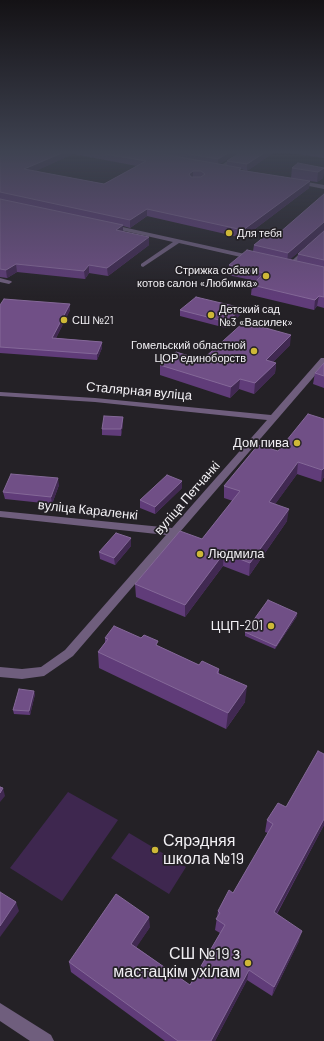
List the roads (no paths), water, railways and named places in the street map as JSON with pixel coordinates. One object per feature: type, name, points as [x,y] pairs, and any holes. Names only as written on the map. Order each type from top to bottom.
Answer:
[{"type":"street","points":[[102,224],[258,259]]},
{"type":"street","points":[[289,266],[324,234]]},
{"type":"street","points":[[143,265],[178,241]]},
{"type":"street","points":[[281,264],[296,268]]},
{"type":"street","points":[[0,280],[9,282]]},
{"type":"street","name":"вуліца Петчанкі","points":[[0,672],[22,674],[44,671],[69,653],[324,360]]},
{"type":"street","name":"Сталярная вуліца","points":[[0,394],[95,400],[275,418]]},
{"type":"street","name":"вуліца Караленкі","points":[[0,514],[174,532]]},
{"type":"street","points":[[0,1011],[45,1041]]},
{"type":"place","name":"Для тебя","points":[[229,233]]},
{"type":"place","name":"Стрижка собак и котов салон «Любимка»","points":[[266,276]]},
{"type":"place","name":"Детский сад №3 «Василек»","points":[[211,315]]},
{"type":"place","name":"СШ №21","points":[[64,320]]},
{"type":"place","name":"Гомельский областной ЦОР единоборств","points":[[254,351]]},
{"type":"place","name":"Дом пива","points":[[297,443]]},
{"type":"place","name":"Людмила","points":[[200,554]]},
{"type":"place","name":"ЦЦП-201","points":[[271,626]]},
{"type":"place","name":"Сярэдняя школа №19","points":[[155,850]]},
{"type":"place","name":"СШ №19 з мастацкім ухілам","points":[[248,963]]}]
